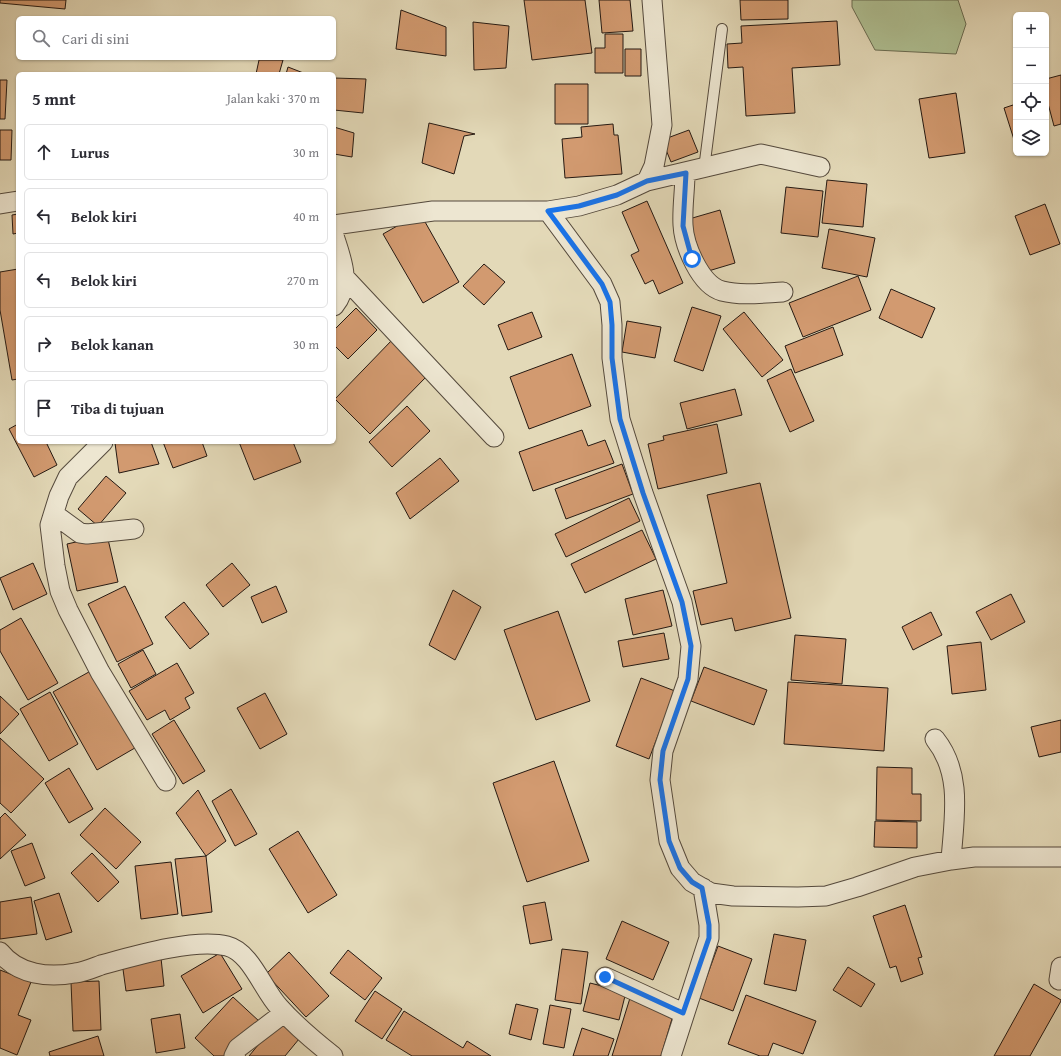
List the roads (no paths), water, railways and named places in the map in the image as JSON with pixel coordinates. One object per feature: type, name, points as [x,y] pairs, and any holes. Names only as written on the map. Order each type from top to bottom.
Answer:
[{"type":"street","points":[[647,181],[654,166],[662,125],[652,0]]},
{"type":"street","points":[[336,225],[433,211],[548,211],[579,206],[617,195],[647,181],[704,169],[761,154],[820,167]]},
{"type":"street","points":[[686,173],[683,226],[692,259],[704,277],[720,290],[745,294],[783,292]]},
{"type":"street","points":[[0,204],[16,201]]},
{"type":"street","points":[[548,211],[602,284],[610,302],[612,358],[620,419],[643,493],[682,602],[691,646],[688,679],[663,751],[660,780],[669,841],[680,868],[692,882],[711,893],[733,896],[770,897],[826,896],[857,887],[915,866],[951,860],[974,858],[1061,857]]},
{"type":"street","points":[[336,242],[346,279],[494,437]]},
{"type":"street","points":[[336,304],[346,279]]},
{"type":"street","points":[[101,444],[68,477],[50,525],[53,552],[63,597],[100,672],[166,781]]},
{"type":"street","points":[[54,514],[80,533],[87,534],[134,529]]},
{"type":"street","points":[[935,739],[945,751],[953,775],[955,797],[951,860]]},
{"type":"street","points":[[671,1056],[683,1013],[709,938],[709,925],[702,888]]},
{"type":"street","points":[[0,952],[27,972],[46,976],[75,973],[168,949],[207,943],[228,946],[240,952],[278,1006],[308,1036],[333,1056]]},
{"type":"street","points":[[605,977],[683,1013]]},
{"type":"street","points":[[234,1056],[238,1048],[284,1012]]},
{"type":"lane","points":[[704,169],[722,29]]}]
